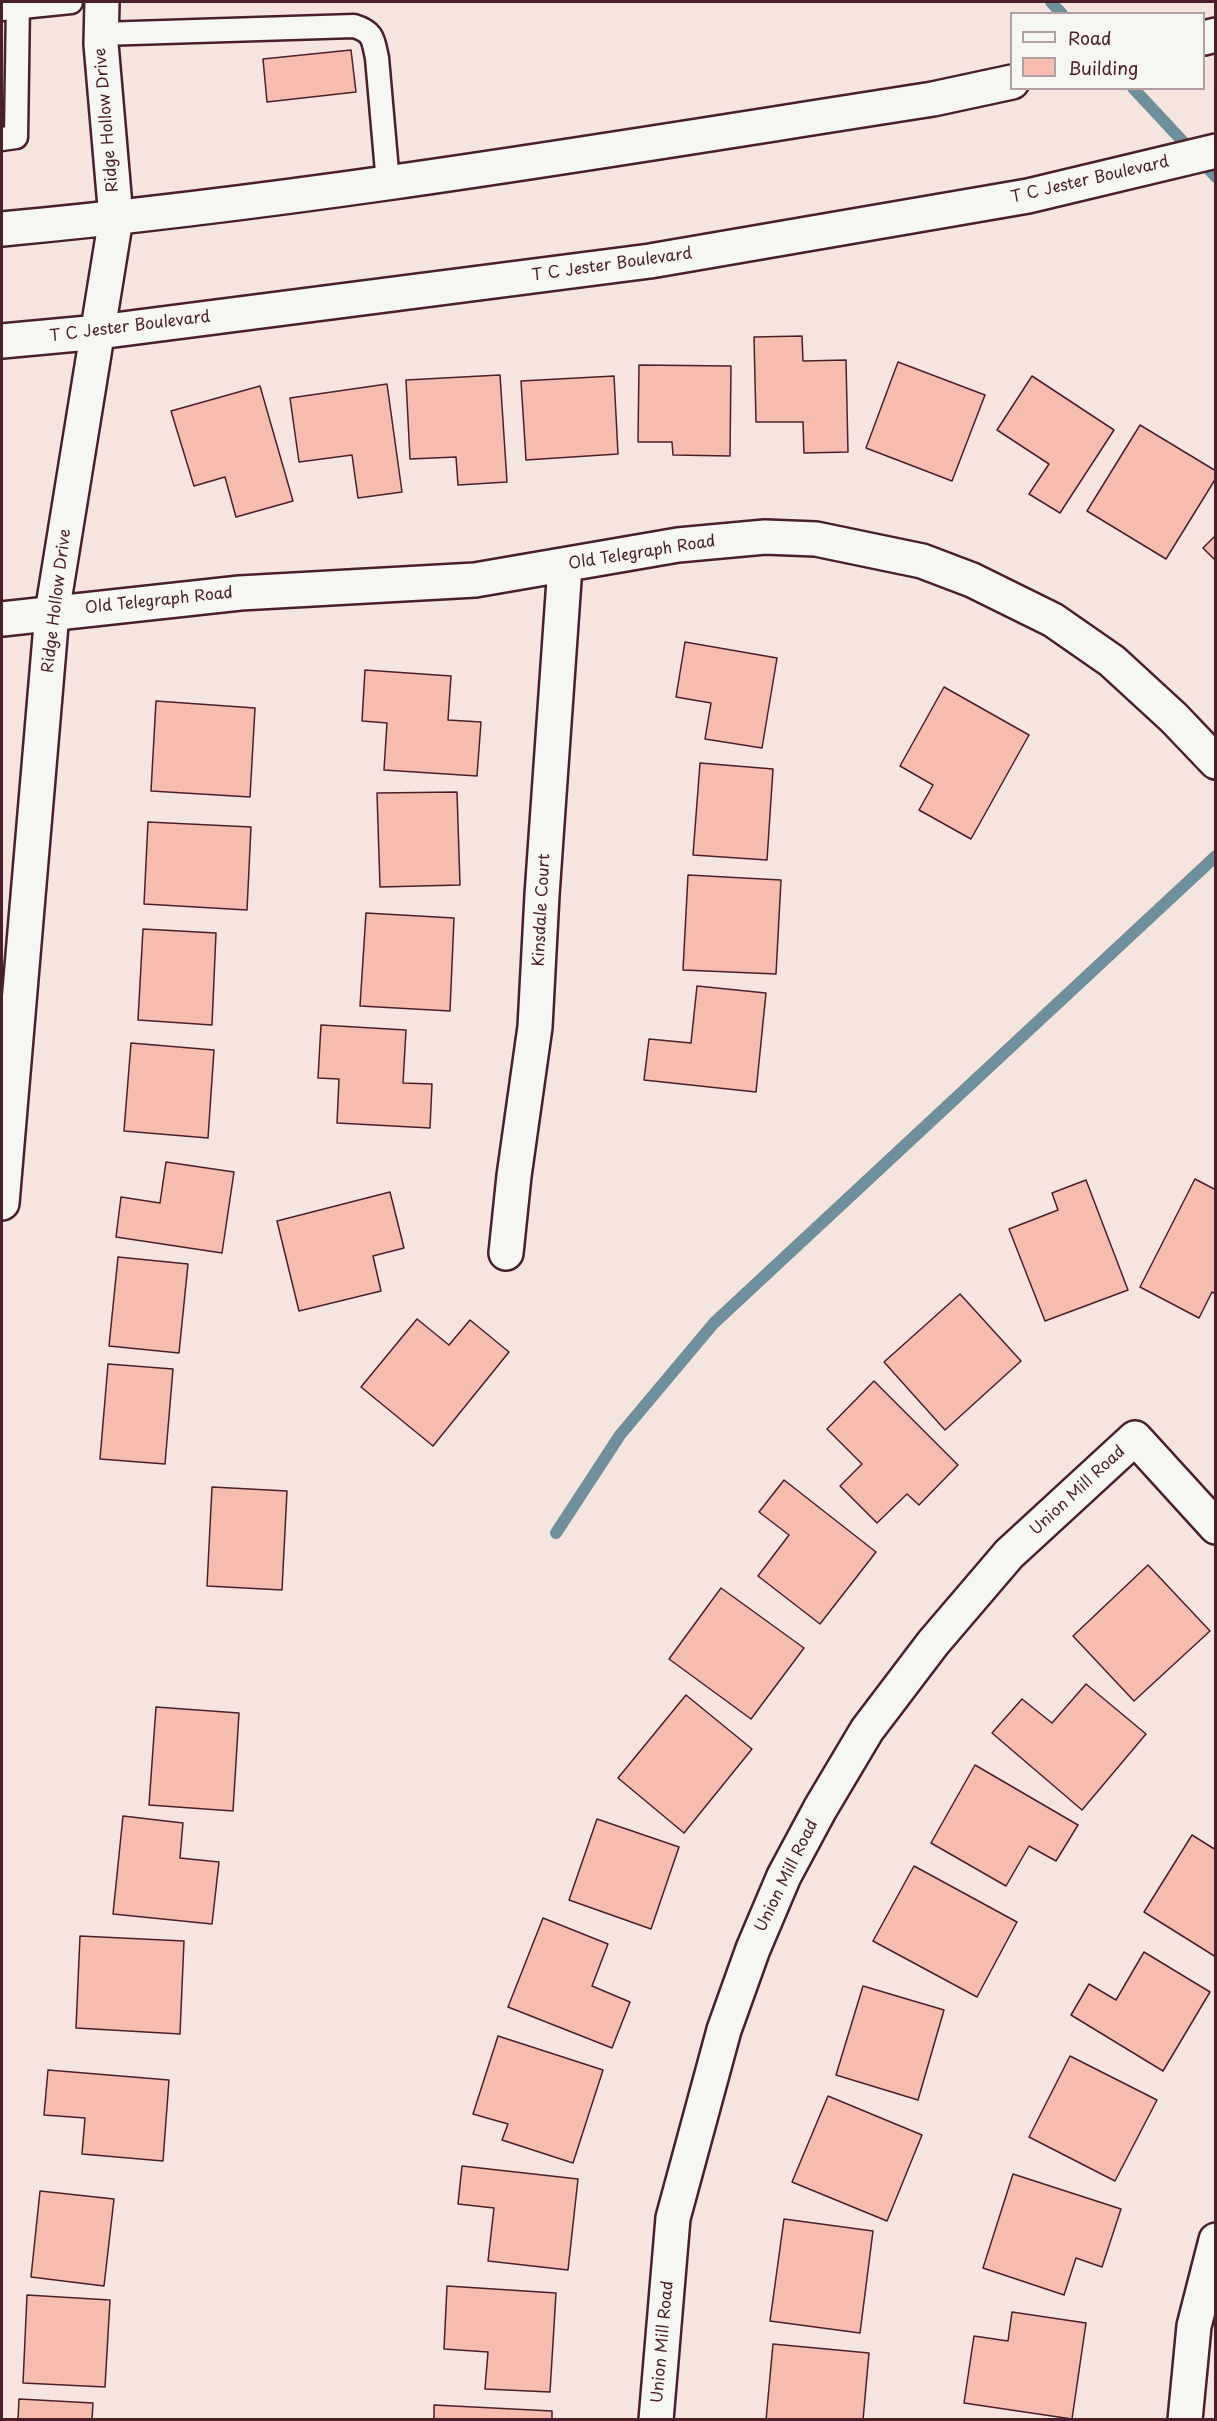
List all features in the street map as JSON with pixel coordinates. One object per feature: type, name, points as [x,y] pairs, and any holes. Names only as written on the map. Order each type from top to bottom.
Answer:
[{"type":"street","name":"Ridge Hollow Drive","points":[[2,1203],[3,1162],[52,613],[116,218],[101,34],[102,2]]},
{"type":"street","points":[[2,229],[116,218],[388,183],[933,99],[1010,82]]},
{"type":"street","name":"T C Jester Boulevard","points":[[2,341],[99,332],[650,261],[1028,196],[1215,151]]},
{"type":"street","name":"Old Telegraph Road","points":[[2,619],[240,593],[476,580],[678,545],[765,537],[816,539],[922,561],[972,580],[1063,627],[1112,661],[1174,718],[1215,762]]},
{"type":"street","name":"Kinsdale Court","points":[[506,1253],[514,1176],[535,1027],[565,566]]},
{"type":"street","name":"Union Mill Road","points":[[656,2420],[673,2218],[724,2030],[753,1949],[784,1876],[820,1809],[867,1730],[933,1643],[1009,1554],[1135,1438],[1215,1527]]},
{"type":"street","points":[[1185,2420],[1194,2326],[1215,2240]]},
{"type":"lane","points":[[2,139],[16,137],[13,5],[71,2]]},
{"type":"lane","points":[[101,34],[354,26],[366,29],[373,38],[377,58],[388,183]]},
{"type":"building","points":[[351,50],[356,92],[267,102],[263,59]]},
{"type":"building","points":[[802,336],[803,361],[846,360],[848,452],[804,453],[803,422],[756,422],[754,337]]},
{"type":"building","points":[[898,362],[985,395],[952,481],[866,448]]},
{"type":"building","points":[[639,365],[731,366],[730,456],[673,455],[672,442],[638,442]]},
{"type":"building","points":[[500,375],[507,482],[458,485],[456,457],[410,459],[406,380]]},
{"type":"building","points":[[614,376],[618,454],[526,460],[521,381]]},
{"type":"building","points":[[1032,376],[1114,430],[1060,513],[1029,494],[1049,464],[997,430]]},
{"type":"building","points":[[387,384],[402,492],[358,498],[352,455],[299,462],[290,398]]},
{"type":"building","points":[[260,386],[293,501],[236,517],[225,477],[194,486],[171,411]]},
{"type":"building","points":[[1140,425],[1216,471],[1216,478],[1166,559],[1087,511]]},
{"type":"building","points":[[1216,535],[1216,561],[1203,548]]},
{"type":"building","points":[[685,642],[777,658],[762,748],[705,739],[711,703],[676,697]]},
{"type":"building","points":[[365,670],[451,676],[448,720],[481,722],[477,776],[384,770],[387,723],[362,721]]},
{"type":"building","points":[[944,687],[1029,735],[971,839],[919,810],[933,785],[900,766]]},
{"type":"building","points":[[156,701],[255,708],[250,797],[151,791]]},
{"type":"building","points":[[700,763],[773,769],[767,860],[693,855]]},
{"type":"building","points":[[457,792],[460,885],[380,887],[377,793]]},
{"type":"building","points":[[148,822],[251,827],[247,910],[144,904]]},
{"type":"building","points":[[688,875],[781,880],[776,974],[683,970]]},
{"type":"building","points":[[366,913],[454,918],[450,1011],[360,1006]]},
{"type":"building","points":[[143,929],[216,933],[212,1025],[138,1020]]},
{"type":"building","points":[[697,986],[766,993],[756,1092],[644,1080],[649,1039],[691,1043]]},
{"type":"building","points":[[321,1025],[406,1030],[403,1083],[432,1084],[430,1128],[337,1123],[339,1079],[318,1078]]},
{"type":"building","points":[[131,1043],[214,1050],[208,1138],[124,1131]]},
{"type":"building","points":[[166,1162],[234,1172],[222,1253],[116,1237],[121,1197],[160,1203]]},
{"type":"building","points":[[1195,1179],[1216,1190],[1216,1294],[1212,1292],[1199,1318],[1140,1287]]},
{"type":"building","points":[[1086,1180],[1128,1290],[1045,1321],[1009,1229],[1058,1210],[1052,1193]]},
{"type":"building","points":[[390,1192],[404,1248],[373,1256],[381,1291],[299,1311],[277,1221]]},
{"type":"building","points":[[118,1257],[188,1264],[179,1353],[109,1346]]},
{"type":"building","points":[[960,1294],[1021,1361],[945,1430],[884,1362]]},
{"type":"building","points":[[417,1319],[449,1345],[470,1320],[509,1352],[433,1446],[361,1387]]},
{"type":"building","points":[[108,1364],[173,1369],[165,1464],[100,1459]]},
{"type":"building","points":[[874,1381],[958,1465],[919,1505],[907,1494],[877,1523],[840,1486],[862,1464],[827,1429]]},
{"type":"building","points":[[784,1480],[876,1552],[820,1624],[758,1576],[789,1535],[759,1512]]},
{"type":"building","points":[[212,1487],[287,1491],[282,1590],[207,1586]]},
{"type":"building","points":[[1148,1565],[1210,1631],[1134,1701],[1073,1636]]},
{"type":"building","points":[[721,1588],[804,1648],[751,1719],[669,1659]]},
{"type":"building","points":[[1086,1684],[1146,1734],[1082,1810],[992,1733],[1022,1699],[1052,1723]]},
{"type":"building","points":[[686,1695],[752,1749],[684,1833],[618,1778]]},
{"type":"building","points":[[156,1707],[239,1713],[233,1811],[149,1805]]},
{"type":"building","points":[[975,1765],[1078,1825],[1056,1861],[1029,1846],[1006,1886],[931,1843]]},
{"type":"building","points":[[123,1816],[183,1823],[180,1858],[219,1862],[212,1924],[113,1914]]},
{"type":"building","points":[[597,1819],[679,1847],[651,1929],[569,1900]]},
{"type":"building","points":[[1192,1835],[1216,1850],[1216,1957],[1144,1912]]},
{"type":"building","points":[[914,1866],[1017,1922],[977,1997],[873,1941]]},
{"type":"building","points":[[543,1918],[608,1944],[592,1986],[630,2002],[612,2048],[508,2007]]},
{"type":"building","points":[[80,1936],[184,1941],[180,2034],[76,2028]]},
{"type":"building","points":[[1144,1952],[1210,1992],[1163,2071],[1071,2015],[1089,1984],[1116,2000]]},
{"type":"building","points":[[863,1986],[944,2010],[918,2100],[836,2075]]},
{"type":"building","points":[[498,2036],[603,2070],[573,2163],[502,2140],[508,2124],[473,2114]]},
{"type":"building","points":[[1070,2056],[1157,2100],[1115,2181],[1029,2137]]},
{"type":"building","points":[[48,2070],[169,2080],[163,2161],[82,2154],[85,2118],[44,2115]]},
{"type":"building","points":[[828,2096],[922,2135],[887,2221],[792,2182]]},
{"type":"building","points":[[462,2166],[578,2179],[568,2270],[488,2261],[494,2208],[458,2204]]},
{"type":"building","points":[[1013,2174],[1121,2209],[1102,2267],[1076,2258],[1064,2295],[983,2268]]},
{"type":"building","points":[[40,2191],[114,2199],[104,2286],[31,2277]]},
{"type":"building","points":[[784,2219],[873,2231],[860,2333],[770,2321]]},
{"type":"building","points":[[447,2286],[556,2293],[550,2392],[485,2389],[488,2352],[444,2349]]},
{"type":"building","points":[[27,2295],[110,2300],[105,2387],[23,2383]]},
{"type":"building","points":[[1012,2312],[1086,2323],[1072,2419],[964,2403],[974,2336],[1008,2341]]},
{"type":"building","points":[[773,2344],[869,2353],[863,2420],[766,2420]]},
{"type":"building","points":[[19,2399],[93,2403],[92,2420],[18,2420]]},
{"type":"building","points":[[434,2405],[552,2411],[552,2420],[434,2420]]},
{"type":"waterway","points":[[1051,2],[1060,12]]},
{"type":"waterway","points":[[1135,90],[1216,177]]},
{"type":"waterway","points":[[556,1533],[620,1435],[714,1323],[1216,856]]}]
